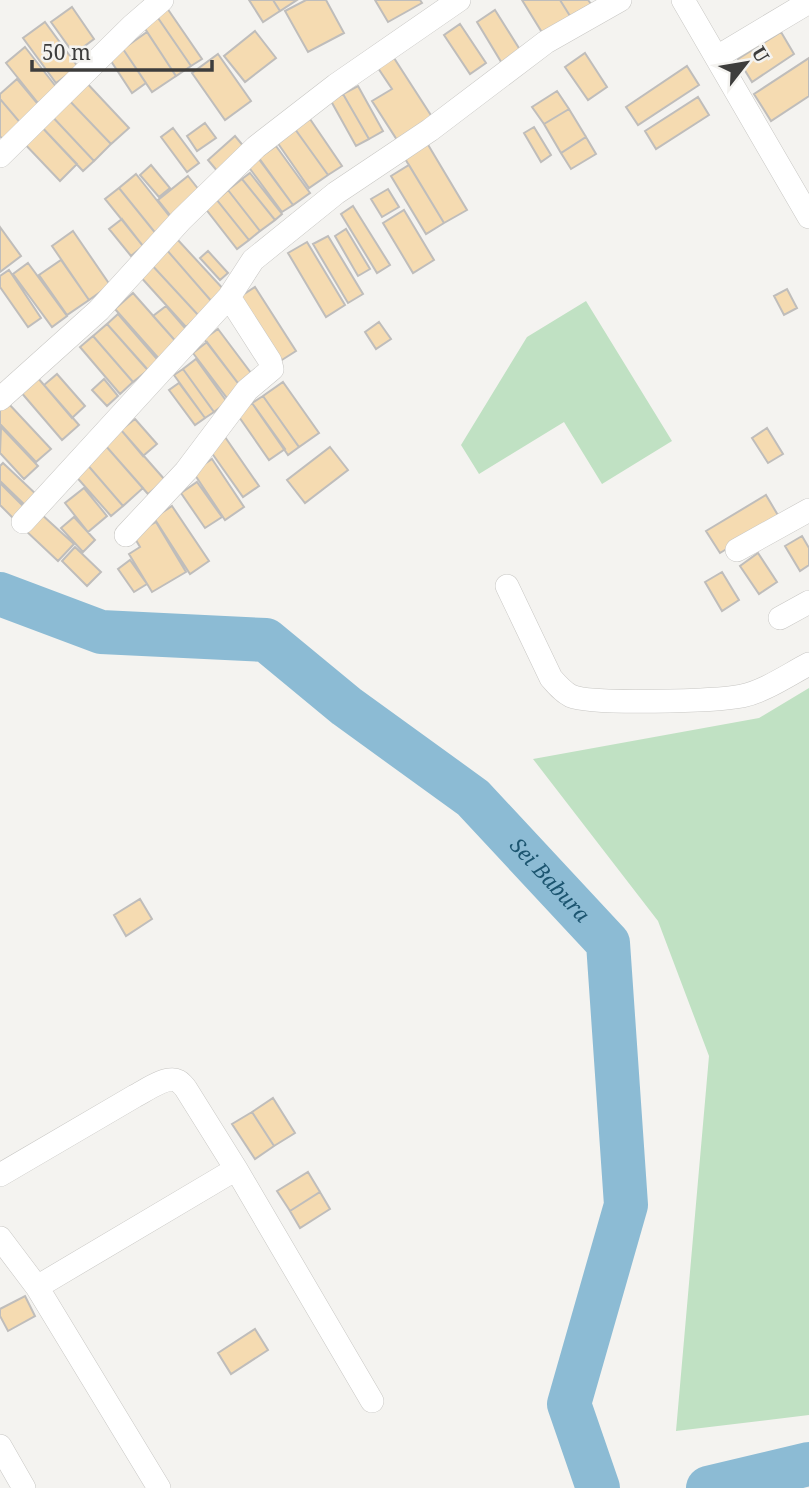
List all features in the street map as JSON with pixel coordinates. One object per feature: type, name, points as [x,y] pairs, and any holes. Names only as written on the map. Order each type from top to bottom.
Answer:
[{"type":"street","points":[[0,156],[162,0]]},
{"type":"street","points":[[0,399],[99,310],[181,220],[256,147],[336,85],[459,0]]},
{"type":"street","points":[[23,522],[229,297],[253,260],[336,193],[430,130],[547,42],[620,0]]},
{"type":"street","points":[[682,0],[809,217]]},
{"type":"street","points":[[717,57],[809,2]]},
{"type":"street","points":[[126,535],[186,471],[247,390],[272,369],[270,361],[229,297]]},
{"type":"street","points":[[737,550],[809,510]]},
{"type":"street","points":[[507,586],[551,678],[562,690],[577,697],[626,701],[720,699],[756,692],[809,664]]},
{"type":"street","points":[[780,618],[809,602]]},
{"type":"street","points":[[0,1175],[135,1096],[158,1084],[179,1081],[236,1169],[372,1401]]},
{"type":"street","points":[[37,1287],[236,1169]]},
{"type":"street","points":[[0,1238],[37,1287],[159,1488]]},
{"type":"street","points":[[0,1446],[24,1488]]},
{"type":"green space","points":[[586,301],[672,441],[602,484],[564,422],[479,474],[461,445],[527,337]]},
{"type":"green space","points":[[809,688],[809,1415],[676,1431],[709,1056],[658,921],[533,759],[759,718]]},
{"type":"building","points":[[249,0],[273,0],[280,11],[263,22]]},
{"type":"building","points":[[273,0],[297,0],[280,11]]},
{"type":"building","points":[[306,0],[326,0],[344,33],[308,52],[285,11]]},
{"type":"building","points":[[375,0],[420,0],[422,3],[388,22]]},
{"type":"building","points":[[522,0],[560,0],[570,16],[543,34]]},
{"type":"building","points":[[560,0],[588,0],[591,4],[570,16]]},
{"type":"building","points":[[72,7],[94,39],[74,54],[51,22]]},
{"type":"building","points":[[167,8],[202,59],[191,66],[156,15]]},
{"type":"building","points":[[495,10],[522,53],[503,65],[477,22]]},
{"type":"building","points":[[156,15],[191,66],[176,76],[142,24]]},
{"type":"building","points":[[45,22],[78,67],[56,83],[23,38]]},
{"type":"building","points":[[460,24],[486,63],[470,74],[444,35]]},
{"type":"building","points":[[255,31],[276,58],[245,82],[224,56]]},
{"type":"building","points":[[147,32],[176,76],[152,92],[123,49]]},
{"type":"building","points":[[781,32],[794,54],[752,82],[738,59]]},
{"type":"building","points":[[25,47],[57,88],[38,103],[6,63]]},
{"type":"building","points":[[123,49],[146,83],[132,93],[109,58]]},
{"type":"building","points":[[585,53],[607,87],[588,100],[565,67]]},
{"type":"building","points":[[218,54],[251,101],[225,120],[192,73]]},
{"type":"building","points":[[394,58],[434,120],[399,143],[372,101],[392,89],[378,68]]},
{"type":"building","points":[[809,58],[809,96],[771,121],[754,94]]},
{"type":"building","points":[[687,66],[699,85],[638,125],[626,107]]},
{"type":"building","points":[[17,79],[42,109],[23,126],[0,99],[0,94]]},
{"type":"building","points":[[83,79],[129,128],[111,144],[65,96]]},
{"type":"building","points":[[358,86],[383,131],[369,139],[343,94]]},
{"type":"building","points":[[557,91],[569,109],[544,124],[532,107]]},
{"type":"building","points":[[343,94],[369,139],[356,146],[331,101]]},
{"type":"building","points":[[65,96],[111,144],[94,161],[48,112]]},
{"type":"building","points":[[698,97],[709,115],[656,149],[645,131]]},
{"type":"building","points":[[0,99],[23,126],[4,141],[0,136]]},
{"type":"building","points":[[569,109],[586,137],[561,153],[544,124]]},
{"type":"building","points":[[48,112],[94,161],[83,171],[37,122]]},
{"type":"building","points":[[310,119],[342,166],[328,175],[295,129]]},
{"type":"building","points":[[37,122],[77,164],[60,181],[20,139]]},
{"type":"building","points":[[205,123],[216,138],[197,151],[187,136]]},
{"type":"building","points":[[534,127],[551,155],[541,162],[524,133]]},
{"type":"building","points":[[173,128],[199,163],[187,172],[161,137]]},
{"type":"building","points":[[295,129],[328,175],[309,188],[277,142]]},
{"type":"building","points":[[235,136],[245,148],[218,172],[208,160]]},
{"type":"building","points":[[586,137],[596,154],[571,169],[561,153]]},
{"type":"building","points":[[427,143],[467,210],[444,223],[404,157]]},
{"type":"building","points":[[276,146],[310,193],[293,205],[259,158]]},
{"type":"building","points":[[258,158],[293,205],[282,212],[248,166]]},
{"type":"building","points":[[151,165],[170,188],[159,197],[140,175]]},
{"type":"building","points":[[409,165],[444,223],[426,234],[391,176]]},
{"type":"building","points":[[250,173],[282,214],[275,220],[242,179]]},
{"type":"building","points":[[136,174],[174,222],[157,235],[119,188]]},
{"type":"building","points":[[188,176],[203,195],[174,220],[158,200]]},
{"type":"building","points":[[242,179],[275,220],[260,231],[228,190]]},
{"type":"building","points":[[119,188],[157,235],[143,246],[105,199]]},
{"type":"building","points":[[388,189],[399,207],[382,217],[371,199]]},
{"type":"building","points":[[228,190],[260,231],[249,240],[217,200]]},
{"type":"building","points":[[217,200],[249,240],[237,249],[205,208]]},
{"type":"building","points":[[353,206],[390,265],[377,273],[341,214]]},
{"type":"building","points":[[404,210],[434,260],[413,273],[383,223]]},
{"type":"building","points":[[122,219],[143,246],[131,256],[109,229]]},
{"type":"building","points":[[0,227],[21,256],[0,272]]},
{"type":"building","points":[[346,229],[370,269],[358,276],[335,236]]},
{"type":"building","points":[[73,231],[110,285],[89,300],[52,246]]},
{"type":"building","points":[[328,236],[363,294],[348,303],[313,244]]},
{"type":"building","points":[[177,239],[226,292],[213,303],[166,249]]},
{"type":"building","points":[[307,242],[345,305],[326,317],[288,253]]},
{"type":"building","points":[[166,249],[213,303],[199,316],[150,263]]},
{"type":"building","points":[[208,251],[228,273],[220,280],[200,258]]},
{"type":"building","points":[[61,260],[89,300],[67,315],[39,275]]},
{"type":"building","points":[[28,263],[67,316],[52,327],[13,274]]},
{"type":"building","points":[[150,263],[199,316],[186,327],[138,274]]},
{"type":"building","points":[[9,270],[41,318],[28,327],[0,287],[0,276]]},
{"type":"building","points":[[255,287],[296,351],[274,365],[232,302]]},
{"type":"building","points":[[787,289],[797,308],[784,315],[774,296]]},
{"type":"building","points":[[133,293],[179,345],[161,361],[115,309]]},
{"type":"building","points":[[166,306],[191,335],[179,345],[153,316]]},
{"type":"building","points":[[118,314],[163,366],[152,375],[107,324]]},
{"type":"building","points":[[379,322],[391,339],[376,349],[365,332]]},
{"type":"building","points":[[107,324],[148,370],[133,382],[93,336]]},
{"type":"building","points":[[218,329],[257,381],[244,391],[204,339]]},
{"type":"building","points":[[93,336],[133,382],[120,394],[80,347]]},
{"type":"building","points":[[207,342],[244,391],[230,402],[193,353]]},
{"type":"building","points":[[196,359],[227,402],[214,412],[183,369]]},
{"type":"building","points":[[183,369],[214,412],[205,418],[174,375]]},
{"type":"building","points":[[57,374],[85,406],[72,418],[44,385]]},
{"type":"building","points":[[37,377],[79,425],[62,440],[20,391]]},
{"type":"building","points":[[104,379],[118,396],[107,406],[92,390]]},
{"type":"building","points":[[283,382],[319,433],[299,447],[263,396]]},
{"type":"building","points":[[179,383],[205,418],[195,425],[169,390]]},
{"type":"building","points":[[263,396],[299,447],[288,455],[252,403]]},
{"type":"building","points":[[8,403],[51,449],[36,462],[0,424],[0,410]]},
{"type":"building","points":[[252,403],[285,449],[269,460],[237,414]]},
{"type":"building","points":[[135,419],[157,444],[143,456],[121,430]]},
{"type":"building","points":[[1,427],[38,466],[24,479],[0,453]]},
{"type":"building","points":[[767,428],[783,454],[768,463],[752,438]]},
{"type":"building","points":[[121,430],[165,480],[148,494],[105,445]]},
{"type":"building","points":[[225,437],[259,486],[243,497],[209,449]]},
{"type":"building","points":[[105,445],[143,488],[123,506],[85,462]]},
{"type":"building","points":[[330,447],[348,470],[305,503],[287,480]]},
{"type":"building","points":[[212,459],[244,507],[225,520],[193,472]]},
{"type":"building","points":[[85,462],[123,506],[111,516],[73,473]]},
{"type":"building","points":[[3,463],[39,497],[28,508],[0,481],[0,466]]},
{"type":"building","points":[[197,482],[222,517],[205,528],[181,493]]},
{"type":"building","points":[[0,483],[28,511],[17,522],[0,505]]},
{"type":"building","points":[[84,488],[107,516],[88,532],[65,503]]},
{"type":"building","points":[[766,495],[779,517],[720,553],[706,531]]},
{"type":"building","points":[[172,506],[209,561],[190,574],[154,518]]},
{"type":"building","points":[[40,513],[74,544],[58,561],[25,530]]},
{"type":"building","points":[[74,517],[95,540],[83,552],[61,528]]},
{"type":"building","points":[[156,522],[186,572],[152,592],[129,554],[140,547],[133,535]]},
{"type":"building","points":[[802,536],[809,548],[809,565],[800,571],[785,546]]},
{"type":"building","points":[[75,547],[101,572],[87,586],[62,561]]},
{"type":"building","points":[[758,553],[777,582],[759,594],[740,566]]},
{"type":"building","points":[[130,560],[147,584],[134,592],[118,569]]},
{"type":"building","points":[[722,572],[739,600],[722,611],[705,582]]},
{"type":"building","points":[[140,899],[152,919],[126,936],[114,915]]},
{"type":"building","points":[[273,1098],[295,1133],[274,1146],[252,1112]]},
{"type":"building","points":[[252,1112],[274,1146],[255,1159],[232,1124]]},
{"type":"building","points":[[308,1172],[320,1192],[290,1211],[277,1191]]},
{"type":"building","points":[[320,1192],[330,1209],[300,1228],[290,1211]]},
{"type":"building","points":[[25,1296],[35,1316],[8,1331],[0,1316],[0,1309]]},
{"type":"building","points":[[255,1329],[268,1350],[231,1374],[218,1353]]},
{"type":"waterway","name":"Sei Babura","points":[[0,594],[101,632],[266,640],[346,706],[473,798],[608,943],[626,1205],[569,1404],[598,1488]]},
{"type":"waterway","name":"Sei Babura","points":[[708,1488],[809,1464]]}]
